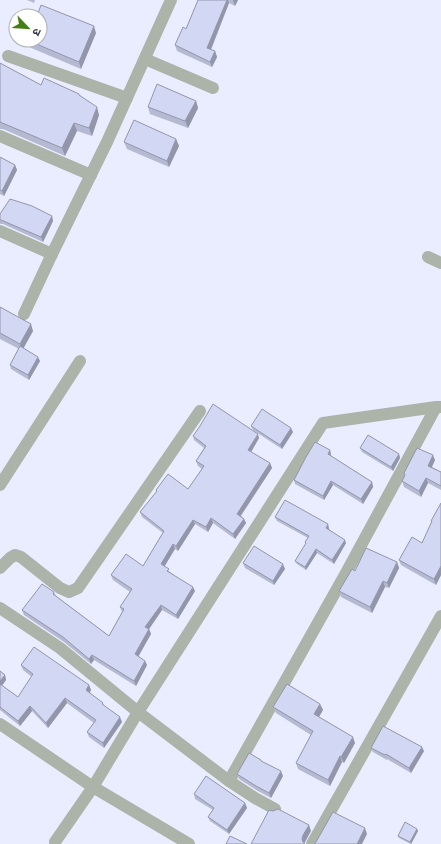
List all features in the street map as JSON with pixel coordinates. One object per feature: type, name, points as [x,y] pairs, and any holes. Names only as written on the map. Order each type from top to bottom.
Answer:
[{"type":"street","points":[[24,314],[107,142],[171,0]]},
{"type":"street","points":[[8,56],[127,98]]},
{"type":"street","points":[[145,59],[213,88]]},
{"type":"street","points":[[0,136],[90,175]]},
{"type":"street","points":[[0,231],[52,254]]},
{"type":"street","points":[[428,257],[441,263]]},
{"type":"street","points":[[0,485],[80,361]]},
{"type":"street","points":[[55,842],[93,787],[138,712],[323,423],[438,407]]},
{"type":"street","points":[[229,780],[438,407]]},
{"type":"street","points":[[0,568],[15,555],[21,557],[60,588],[69,592],[78,588],[200,411]]},
{"type":"street","points":[[0,608],[60,648],[138,712],[229,780],[255,798],[275,809]]},
{"type":"street","points":[[312,844],[441,616]]},
{"type":"street","points":[[0,724],[93,787],[189,844]]},
{"type":"building","points":[[198,0],[227,0],[207,48],[215,51],[210,62],[175,45],[183,27],[186,29]]},
{"type":"building","points":[[41,5],[94,26],[79,62],[46,48],[48,48],[48,8],[40,8]]},
{"type":"building","points":[[0,63],[41,85],[44,78],[79,94],[97,107],[89,128],[74,123],[62,148],[0,122]]},
{"type":"building","points":[[157,84],[196,101],[185,121],[148,107]]},
{"type":"building","points":[[134,120],[176,139],[167,161],[124,142]]},
{"type":"building","points":[[0,157],[15,165],[2,191],[0,190]]},
{"type":"building","points":[[10,199],[32,206],[52,216],[41,237],[0,220],[0,214]]},
{"type":"building","points":[[0,307],[31,324],[20,344],[0,333]]},
{"type":"building","points":[[20,346],[38,357],[28,375],[10,365]]},
{"type":"building","points":[[213,404],[258,434],[248,450],[270,463],[237,514],[244,519],[233,534],[211,518],[206,527],[193,520],[176,546],[173,544],[161,564],[169,569],[167,571],[193,587],[176,615],[161,605],[145,627],[149,629],[135,654],[145,661],[134,681],[92,655],[89,659],[63,637],[22,610],[42,584],[109,636],[124,609],[120,607],[132,589],[111,575],[126,554],[143,566],[164,531],[140,512],[157,491],[156,490],[168,474],[188,489],[204,466],[196,461],[206,446],[193,436]]},
{"type":"building","points":[[262,409],[291,428],[280,445],[251,426]]},
{"type":"building","points":[[368,435],[399,454],[391,467],[360,448]]},
{"type":"building","points":[[315,442],[330,450],[328,454],[372,482],[361,499],[331,481],[323,496],[294,480]]},
{"type":"building","points":[[417,448],[433,455],[428,466],[441,472],[441,486],[426,478],[419,491],[402,481],[405,475],[404,473]]},
{"type":"building","points":[[285,500],[328,524],[326,528],[345,540],[332,560],[316,549],[305,567],[295,561],[309,536],[275,517]]},
{"type":"building","points":[[441,503],[441,566],[434,579],[399,560],[412,537],[422,543],[431,521]]},
{"type":"building","points":[[254,546],[283,564],[273,581],[243,563]]},
{"type":"building","points":[[366,548],[397,562],[387,583],[383,581],[370,607],[339,591],[352,569],[355,571]]},
{"type":"building","points":[[34,647],[89,685],[86,690],[120,717],[103,743],[87,732],[96,720],[65,698],[46,723],[30,706],[18,721],[0,707],[0,684],[18,697],[33,674],[21,665]]},
{"type":"building","points":[[0,671],[5,675],[0,681]]},
{"type":"building","points":[[287,684],[320,704],[314,714],[353,737],[341,757],[340,756],[328,780],[296,763],[313,731],[273,707]]},
{"type":"building","points":[[383,726],[422,747],[409,768],[386,754],[385,755],[371,748]]},
{"type":"building","points":[[249,753],[281,771],[269,793],[237,774]]},
{"type":"building","points":[[206,776],[245,803],[227,830],[208,817],[214,808],[194,794]]},
{"type":"building","points":[[278,809],[309,825],[302,839],[305,844],[251,844],[269,810],[273,811]]},
{"type":"building","points":[[333,812],[365,828],[357,844],[314,844]]},
{"type":"building","points":[[405,822],[417,829],[410,842],[398,836]]},
{"type":"building","points":[[230,836],[247,844],[226,844]]}]
